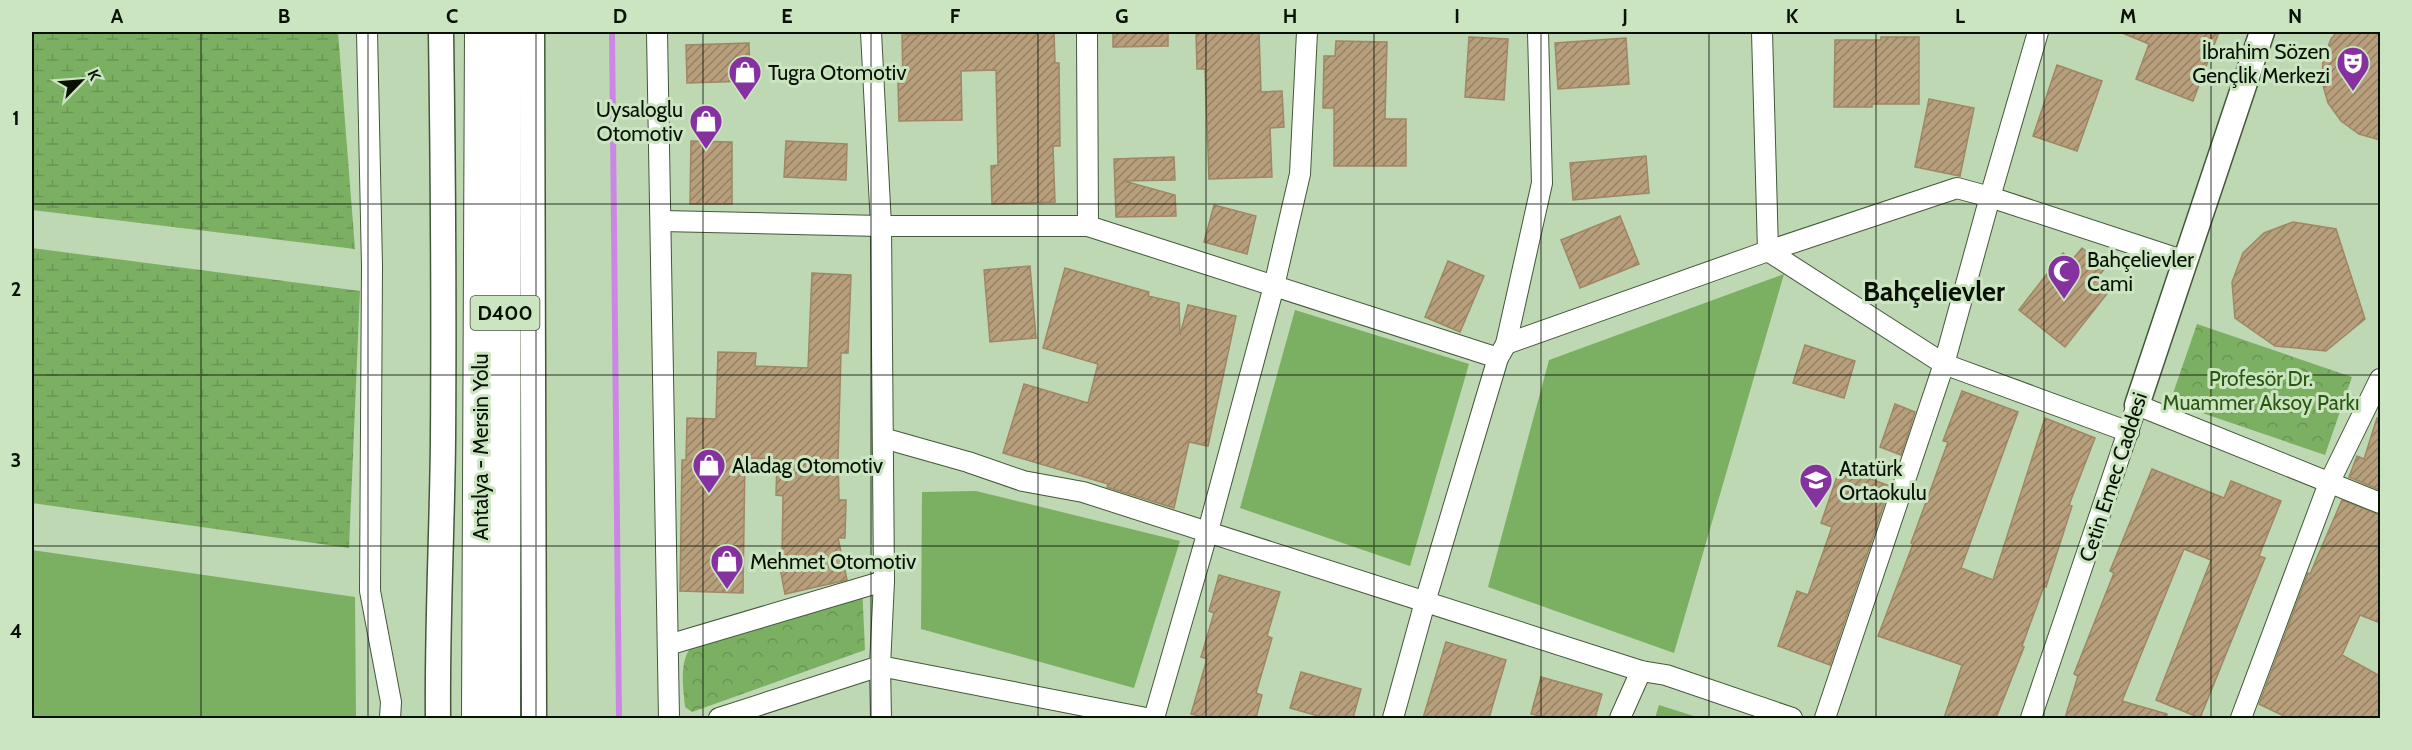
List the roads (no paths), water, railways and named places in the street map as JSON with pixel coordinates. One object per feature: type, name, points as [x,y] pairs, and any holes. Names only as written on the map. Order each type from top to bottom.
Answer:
[{"type":"highway","name":"Antalya - Mersin Yolu","points":[[481,32],[492,594],[504,718]]},
{"type":"highway","name":"Antalya - Mersin Yolu","points":[[478,718],[492,594],[505,32]]},
{"type":"street","points":[[367,32],[372,266],[369,591],[391,702],[390,718]]},
{"type":"street","points":[[438,718],[437,645],[443,443],[441,32]]},
{"type":"street","points":[[532,32],[534,718]]},
{"type":"street","points":[[657,32],[669,718]]},
{"type":"street","points":[[871,32],[881,226],[884,581],[880,718]]},
{"type":"street","points":[[1087,32],[1088,226]]},
{"type":"street","points":[[1154,718],[1208,531],[1274,286],[1300,174],[1307,32]]},
{"type":"street","points":[[1394,718],[1425,602],[1502,351],[1542,183],[1538,32]]},
{"type":"street","points":[[1762,32],[1768,251]]},
{"type":"street","points":[[1825,718],[1944,364],[2038,32]]},
{"type":"street","name":"Cetin Emec Caddesi","points":[[2031,718],[2262,32]]},
{"type":"street","points":[[662,221],[881,226],[1088,226],[1274,286],[1502,351],[1768,251],[1957,188],[2185,261]]},
{"type":"street","points":[[1768,251],[1944,364],[2129,432]]},
{"type":"street","points":[[2241,718],[2329,483],[2380,379]]},
{"type":"street","points":[[2137,405],[2380,503]]},
{"type":"street","points":[[883,438],[968,462],[1023,481],[1083,492],[1641,670],[1666,675],[1792,718]]},
{"type":"street","points":[[668,645],[884,581]]},
{"type":"street","points":[[719,718],[880,666],[1146,718]]},
{"type":"street","points":[[1620,718],[1641,670]]},
{"type":"waterway","points":[[612,32],[619,718]]},
{"type":"place","name":"İbrahim Sözen Gençlik Merkezi","points":[[2353,92]]},
{"type":"place","name":"Tugra Otomotiv","points":[[745,101]]},
{"type":"place","name":"Uysaloglu Otomotiv","points":[[706,150]]},
{"type":"place","name":"Bahçelievler Cami","points":[[2064,300]]},
{"type":"place","name":"Aladag Otomotiv","points":[[709,494]]},
{"type":"place","name":"Atatürk Ortaokulu","points":[[1816,509]]},
{"type":"place","name":"Mehmet Otomotiv","points":[[727,590]]},
{"type":"district","name":"Bahçelievler","points":[[1934,291]]},
{"type":"park label","name":"Profesör Dr. Muammer Aksoy Parkı","points":[[2261,390]]}]
